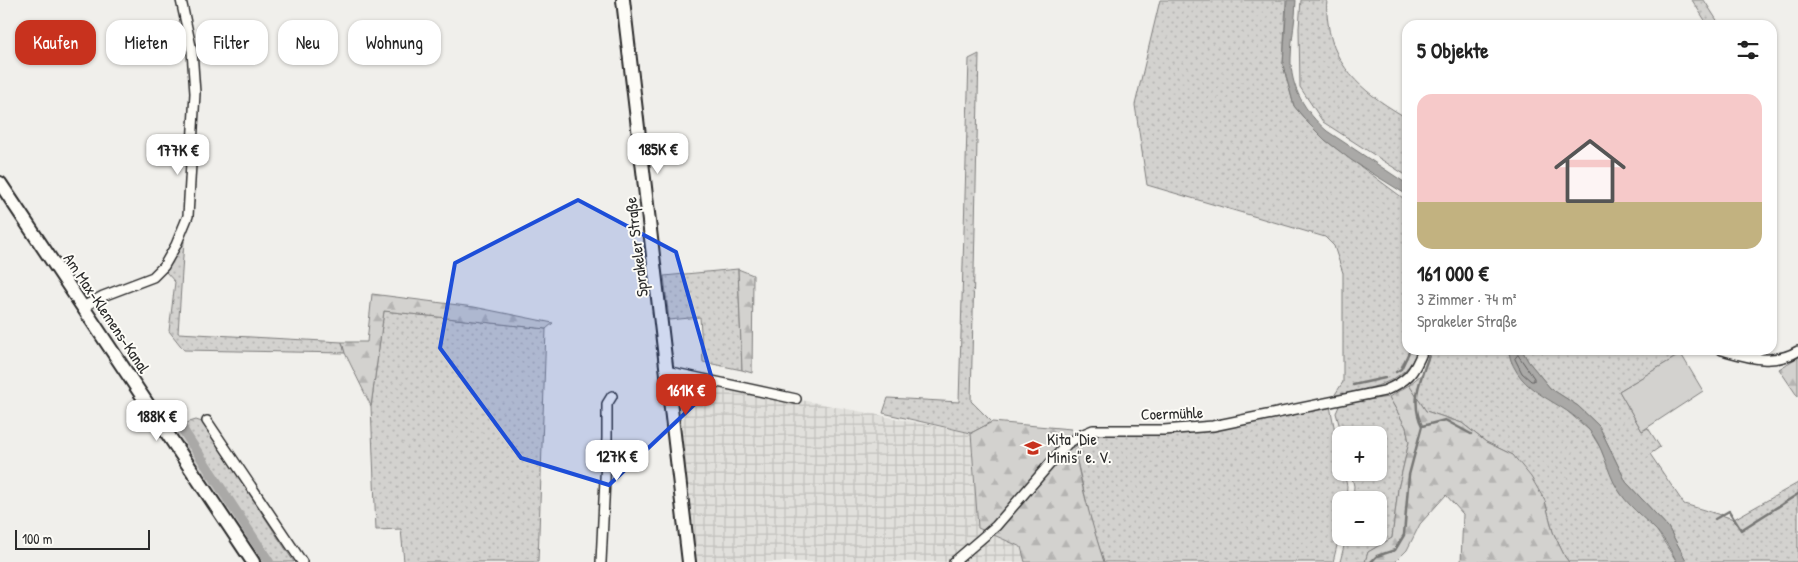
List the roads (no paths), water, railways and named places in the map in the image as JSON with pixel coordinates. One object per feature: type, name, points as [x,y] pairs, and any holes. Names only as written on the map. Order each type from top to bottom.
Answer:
[{"type":"main road","name":"Sprakeler Straße","points":[[624,0],[689,562]]},
{"type":"main road","name":"Am Max-Klemens-Kanal","points":[[0,183],[253,562]]},
{"type":"street","points":[[84,307],[103,296],[153,277],[164,266],[176,245],[188,216],[195,93],[192,51],[181,0]]},
{"type":"street","points":[[1744,355],[1767,360],[1784,358],[1798,351]]},
{"type":"street","name":"Coermühle","points":[[954,562],[996,526],[1067,444],[1081,435],[1093,430],[1164,430],[1213,426],[1384,390],[1402,383],[1414,370],[1421,355]]},
{"type":"street","points":[[666,371],[796,399]]},
{"type":"street","points":[[601,562],[607,404],[612,396]]},
{"type":"street","points":[[207,421],[302,562]]},
{"type":"water","points":[[1287,0],[1296,0],[1291,69],[1300,98],[1312,116],[1327,131],[1402,181],[1402,192],[1351,160],[1325,140],[1309,124],[1294,106],[1283,65]]},
{"type":"water","points":[[1510,355],[1525,355],[1550,388],[1578,406],[1599,426],[1626,482],[1668,527],[1687,562],[1677,562],[1668,545],[1659,534],[1621,494],[1613,481],[1602,451],[1589,430],[1578,419],[1531,388],[1513,366]]},
{"type":"waterway","points":[[1396,372],[1401,369],[1408,355]]},
{"type":"waterway","points":[[1371,562],[1377,556],[1395,550],[1404,535],[1409,475],[1422,426],[1417,407],[1418,388],[1429,355]]},
{"type":"waterway","points":[[1353,385],[1385,378]]},
{"type":"waterway","points":[[1422,426],[1445,420],[1471,434]]},
{"type":"waterway","points":[[183,430],[269,562]]},
{"type":"waterway","points":[[1715,519],[1729,511],[1741,530],[1798,494]]},
{"type":"place","name":"Kita \"Die Minis\" e. V.","points":[[1033,448]]}]
